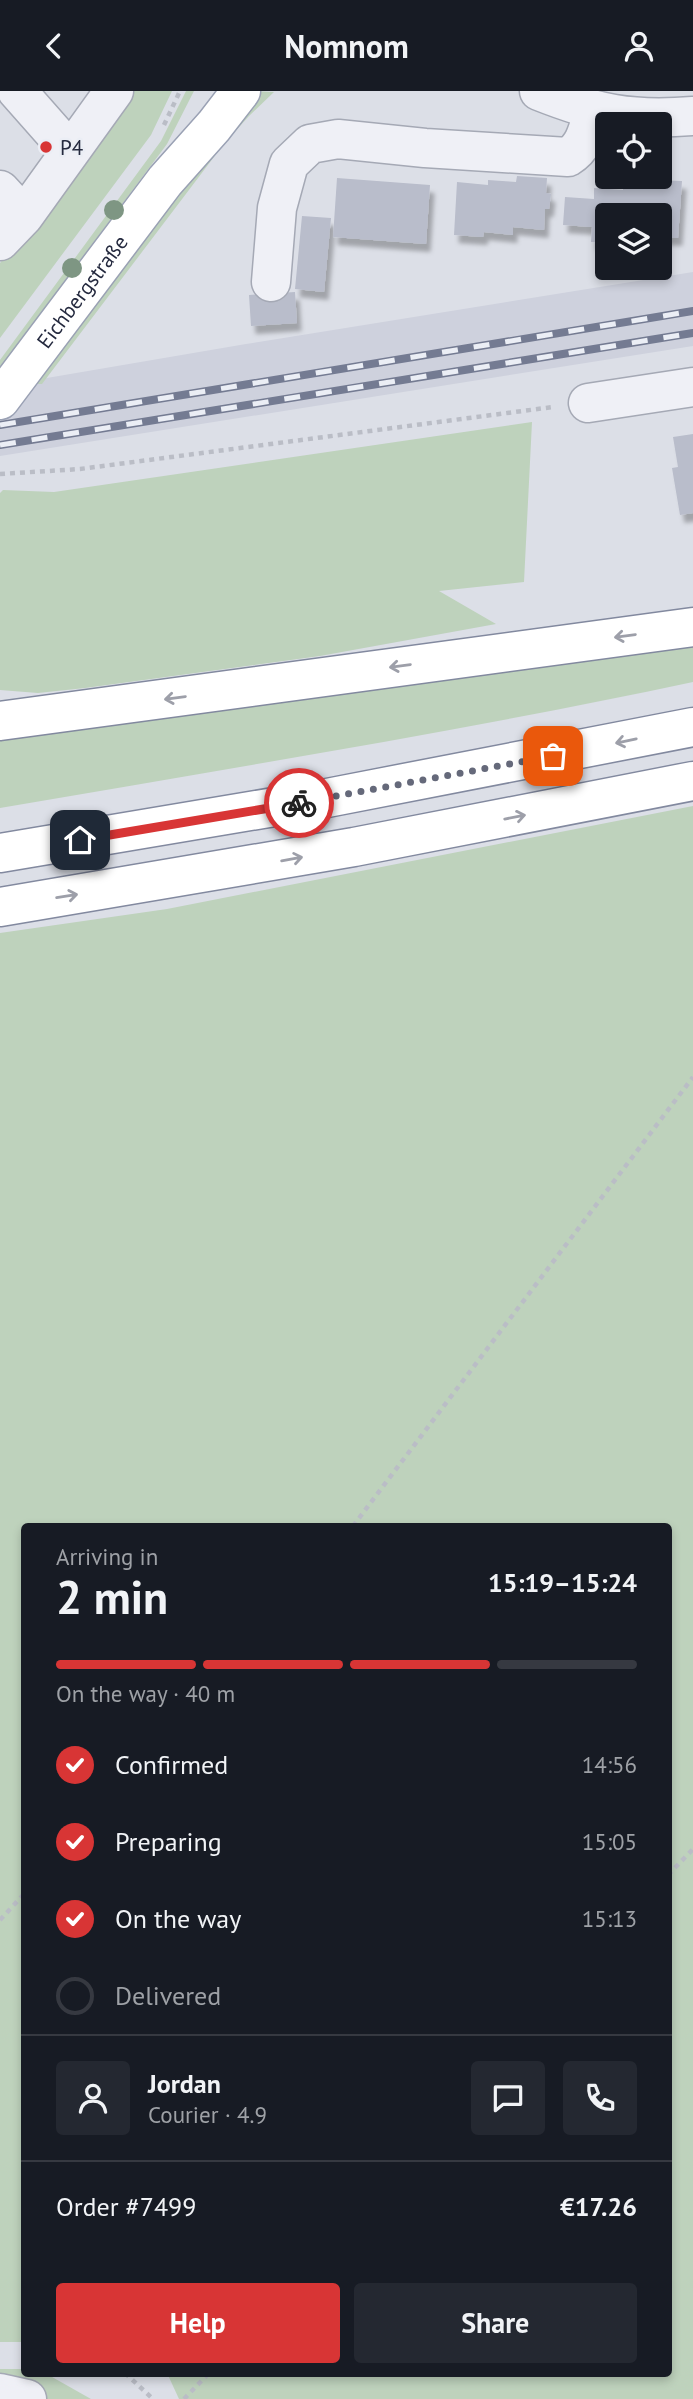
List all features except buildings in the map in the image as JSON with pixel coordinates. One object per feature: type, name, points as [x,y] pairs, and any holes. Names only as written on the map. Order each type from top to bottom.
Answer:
[{"type":"main road","name":"Eichbergstraße","points":[[165,181],[206,91]]},
{"type":"main road","name":"Eichbergstraße","points":[[4,394],[165,181],[241,91]]},
{"type":"main road","points":[[0,721],[693,627]]},
{"type":"main road","points":[[0,708],[48,715]]},
{"type":"main road","points":[[0,853],[322,799],[693,727]]},
{"type":"main road","points":[[0,907],[354,848],[693,781]]},
{"type":"street","points":[[17,91],[70,151]]},
{"type":"street","points":[[8,215],[70,151],[114,91]]},
{"type":"street","points":[[539,91],[593,111],[627,118],[693,116]]},
{"type":"street","points":[[271,282],[278,208],[289,164],[310,144],[338,139],[425,148],[568,157],[578,152],[593,111]]},
{"type":"street","points":[[588,403],[693,387]]},
{"type":"street","points":[[0,2393],[27,2399]]},
{"type":"path","points":[[0,474],[80,469],[588,403]]},
{"type":"path","points":[[355,1523],[693,1077]]},
{"type":"path","points":[[672,1871],[693,1849]]},
{"type":"path","points":[[0,1920],[21,1897]]},
{"type":"path","points":[[129,2377],[153,2399]]},
{"type":"path","points":[[184,2399],[205,2377]]},
{"type":"shaded area","points":[[693,272],[693,346],[0,456],[0,386],[643,280],[672,280],[672,275]]},
{"type":"green space","points":[[134,91],[172,91],[151,135],[0,338],[0,263]]},
{"type":"green space","points":[[186,91],[194,91],[167,144],[0,368],[0,360],[161,141]]},
{"type":"green space","points":[[254,91],[274,92],[223,145],[42,384],[37,384]]},
{"type":"green space","points":[[532,422],[524,582],[439,591],[496,624],[320,656],[85,688],[38,693],[0,690],[0,493],[3,490],[54,492]]},
{"type":"green space","points":[[693,637],[693,682],[434,733],[0,808],[0,730]]},
{"type":"green space","points":[[693,806],[693,2399],[179,2399],[169,2377],[672,2377],[672,1523],[21,1523],[21,2342],[0,2342],[0,933],[167,909]]},
{"type":"green space","points":[[0,2369],[21,2369],[21,2377],[52,2377],[91,2399],[0,2399]]},
{"type":"railway","points":[[0,425],[693,311]]},
{"type":"railway","points":[[0,445],[693,333]]},
{"type":"way so far","points":[[299,803],[553,756]]},
{"type":"place","name":"P4","points":[[46,147]]},
{"type":"route","points":[[80,840],[299,803]]}]
